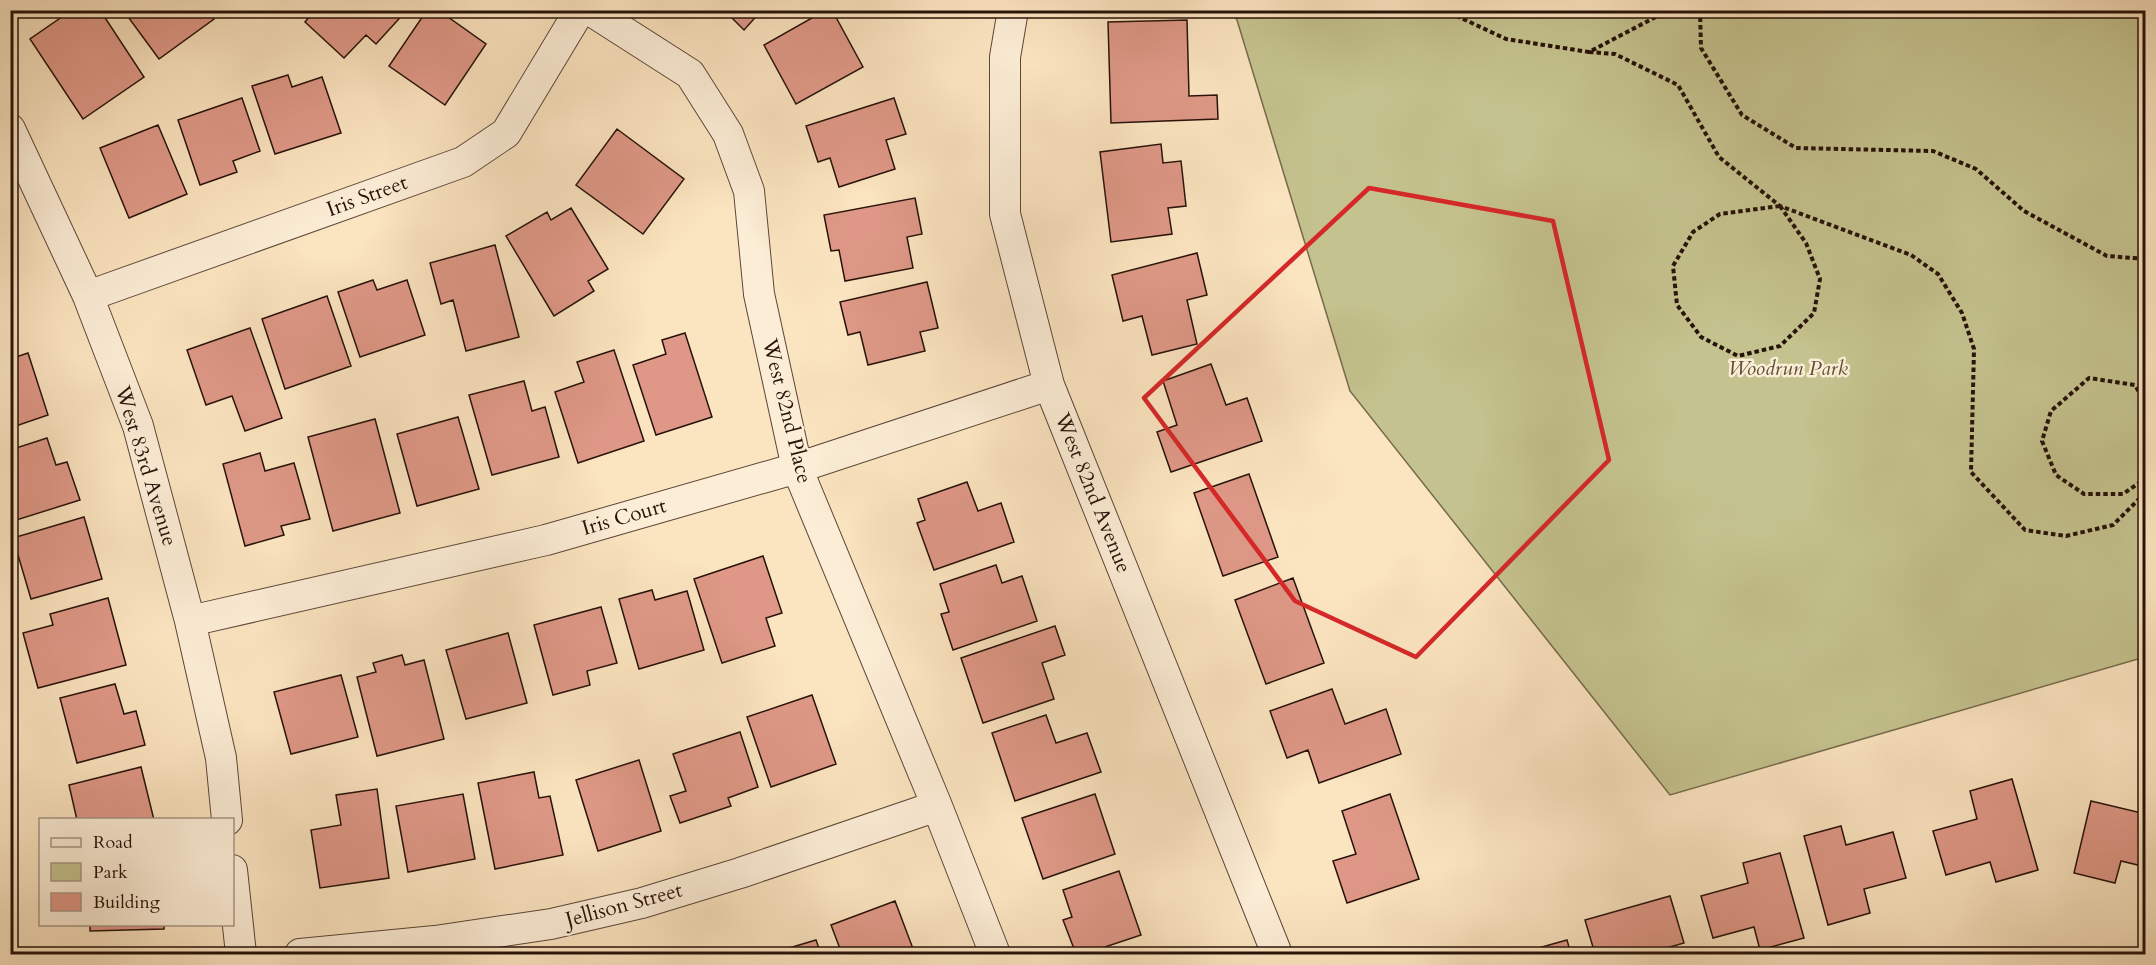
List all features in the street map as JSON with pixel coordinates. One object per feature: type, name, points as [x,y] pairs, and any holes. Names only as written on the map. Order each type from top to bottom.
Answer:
[{"type":"street","name":"Iris Street","points":[[88,296],[463,162],[506,133],[580,10]]},
{"type":"street","name":"West 82nd Place","points":[[590,10],[690,74],[728,134],[749,191],[759,294],[797,468],[937,806],[995,954]]},
{"type":"street","name":"West 82nd Avenue","points":[[1013,10],[1005,57],[1005,214],[1049,385],[1277,954]]},
{"type":"street","name":"West 83rd Avenue","points":[[10,129],[88,296],[138,426],[190,621],[221,758],[227,818]]},
{"type":"street","name":"Iris Court","points":[[190,621],[546,540],[797,468],[1049,385]]},
{"type":"street","name":"Jellison Street","points":[[300,954],[435,941],[551,924],[642,903],[937,806]]},
{"type":"street","points":[[234,889],[241,954]]},
{"type":"path","points":[[1450,10],[1459,17],[1506,39],[1615,54],[1678,85],[1719,157],[1780,206],[1806,243],[1820,279],[1814,314],[1780,346],[1738,356],[1701,337],[1677,305],[1674,266],[1693,232],[1720,214],[1780,206],[1911,255],[1938,274],[1962,313],[1974,349],[1971,472],[2025,530],[2066,536],[2113,525],[2145,492]]},
{"type":"path","points":[[1589,52],[1669,10]]},
{"type":"path","points":[[1700,10],[1701,48],[1742,115],[1796,148],[1933,151],[1976,169],[2024,211],[2107,256],[2145,259]]},
{"type":"path","points":[[2145,404],[2135,385],[2089,378],[2051,411],[2042,441],[2056,475],[2084,494],[2123,494],[2145,478]]},
{"type":"highlighted area","points":[[1369,188],[1553,221],[1609,460],[1416,657],[1295,601],[1144,398]]},
{"type":"green space","name":"Woodrun Park","points":[[1232,11],[2145,11],[2145,657],[1670,795],[1350,391],[1237,20]]},
{"type":"building","points":[[72,10],[100,10],[144,77],[83,119],[30,39]]},
{"type":"building","points":[[123,10],[208,10],[214,19],[159,59]]},
{"type":"building","points":[[315,10],[407,10],[376,44],[366,35],[344,58],[305,22]]},
{"type":"building","points":[[427,10],[438,10],[486,44],[445,105],[389,66]]},
{"type":"building","points":[[724,10],[762,10],[744,30]]},
{"type":"building","points":[[826,10],[832,10],[863,67],[796,104],[764,45]]},
{"type":"building","points":[[1187,20],[1189,96],[1217,95],[1218,119],[1111,123],[1108,22]]},
{"type":"building","points":[[288,75],[292,87],[322,77],[341,133],[275,154],[252,86]]},
{"type":"building","points":[[242,98],[260,151],[233,161],[237,172],[200,185],[178,120]]},
{"type":"building","points":[[894,98],[906,134],[886,140],[895,169],[839,187],[830,158],[818,162],[806,126]]},
{"type":"building","points":[[158,125],[187,194],[129,218],[100,148]]},
{"type":"building","points":[[617,129],[684,179],[643,234],[576,185]]},
{"type":"building","points":[[1161,144],[1163,163],[1181,161],[1186,206],[1168,208],[1172,234],[1111,242],[1100,152]]},
{"type":"building","points":[[915,198],[922,234],[907,237],[913,268],[845,281],[839,250],[831,251],[824,215]]},
{"type":"building","points":[[571,208],[608,269],[588,281],[594,291],[554,316],[506,236],[547,212],[551,220]]},
{"type":"building","points":[[495,245],[519,337],[466,351],[453,300],[441,304],[430,263]]},
{"type":"building","points":[[1197,253],[1207,295],[1187,300],[1197,344],[1152,355],[1142,316],[1123,321],[1112,275]]},
{"type":"building","points":[[373,280],[377,290],[407,280],[425,335],[360,357],[338,292]]},
{"type":"building","points":[[927,282],[938,328],[920,332],[925,351],[868,365],[860,332],[848,335],[840,302]]},
{"type":"building","points":[[327,296],[351,366],[285,389],[262,319]]},
{"type":"building","points":[[250,328],[282,418],[245,431],[232,396],[206,405],[187,350]]},
{"type":"building","points":[[685,333],[712,417],[656,435],[633,365],[666,354],[662,340]]},
{"type":"building","points":[[614,350],[644,441],[578,463],[555,392],[584,382],[577,362]]},
{"type":"building","points":[[28,353],[48,415],[10,428],[10,359]]},
{"type":"building","points":[[1211,364],[1226,405],[1247,398],[1262,441],[1171,472],[1157,432],[1177,425],[1163,381]]},
{"type":"building","points":[[524,381],[532,411],[545,407],[559,457],[492,475],[469,395]]},
{"type":"building","points":[[458,417],[479,489],[417,506],[397,434]]},
{"type":"building","points":[[375,419],[400,513],[333,531],[308,437]]},
{"type":"building","points":[[47,438],[56,465],[67,462],[80,500],[10,522],[10,450]]},
{"type":"building","points":[[260,453],[265,471],[294,463],[310,519],[281,526],[284,535],[245,546],[223,464]]},
{"type":"building","points":[[1249,474],[1278,557],[1223,576],[1194,493]]},
{"type":"building","points":[[967,482],[978,511],[1001,503],[1014,542],[934,570],[917,523],[925,520],[918,499]]},
{"type":"building","points":[[84,517],[102,579],[31,599],[13,538]]},
{"type":"building","points":[[763,556],[782,613],[766,618],[775,646],[722,663],[694,579]]},
{"type":"building","points":[[996,565],[1002,583],[1022,576],[1037,621],[953,650],[941,614],[949,612],[940,584]]},
{"type":"building","points":[[1293,578],[1324,663],[1266,684],[1235,600]]},
{"type":"building","points":[[652,590],[655,600],[687,591],[704,650],[639,669],[619,599]]},
{"type":"building","points":[[108,598],[126,665],[38,688],[23,633],[53,625],[50,614]]},
{"type":"building","points":[[601,607],[617,663],[587,671],[590,685],[553,695],[534,625]]},
{"type":"building","points":[[1055,626],[1065,655],[1042,663],[1054,699],[983,723],[961,658]]},
{"type":"building","points":[[508,633],[527,703],[466,719],[446,650]]},
{"type":"building","points":[[402,655],[405,665],[424,660],[444,739],[377,756],[357,677],[376,672],[373,663]]},
{"type":"building","points":[[341,675],[358,737],[291,754],[274,692]]},
{"type":"building","points":[[115,684],[124,714],[136,711],[145,745],[77,763],[60,698]]},
{"type":"building","points":[[1332,689],[1345,724],[1386,709],[1401,754],[1319,783],[1308,750],[1287,758],[1270,711]]},
{"type":"building","points":[[812,695],[836,764],[771,787],[747,717]]},
{"type":"building","points":[[1046,715],[1056,743],[1087,733],[1101,772],[1015,801],[992,733]]},
{"type":"building","points":[[740,732],[758,787],[728,798],[731,806],[680,823],[670,796],[686,791],[673,754]]},
{"type":"building","points":[[639,760],[661,831],[598,851],[576,780]]},
{"type":"building","points":[[141,767],[154,818],[77,818],[69,785]]},
{"type":"building","points":[[534,772],[539,798],[550,796],[563,855],[495,869],[478,783]]},
{"type":"building","points":[[2012,779],[2038,870],[1996,882],[1990,862],[1946,875],[1933,831],[1977,819],[1970,791]]},
{"type":"building","points":[[377,789],[389,878],[320,888],[311,830],[341,825],[336,795]]},
{"type":"building","points":[[463,794],[475,859],[408,872],[396,806]]},
{"type":"building","points":[[1095,794],[1115,854],[1043,879],[1022,818]]},
{"type":"building","points":[[1390,794],[1419,879],[1347,903],[1333,861],[1356,854],[1342,811]]},
{"type":"building","points":[[2091,801],[2146,814],[2146,867],[2121,861],[2115,883],[2074,873]]},
{"type":"building","points":[[1841,826],[1846,845],[1893,832],[1906,878],[1864,889],[1870,913],[1828,925],[1804,836]]},
{"type":"building","points":[[1780,853],[1804,938],[1760,950],[1754,927],[1713,938],[1701,896],[1748,883],[1743,863]]},
{"type":"building","points":[[1119,871],[1141,935],[1084,954],[1076,954],[1063,920],[1072,917],[1063,890]]},
{"type":"building","points":[[1670,896],[1684,943],[1645,954],[1595,954],[1585,920]]},
{"type":"building","points":[[895,901],[915,954],[842,954],[831,925]]},
{"type":"building","points":[[90,926],[164,926],[164,929],[90,931]]},
{"type":"building","points":[[816,940],[821,954],[769,954]]},
{"type":"building","points":[[1567,940],[1571,954],[1517,954]]},
{"type":"building","points":[[1159,948],[1161,954],[1138,954]]},
{"type":"building","points":[[168,950],[169,954],[112,954]]}]
